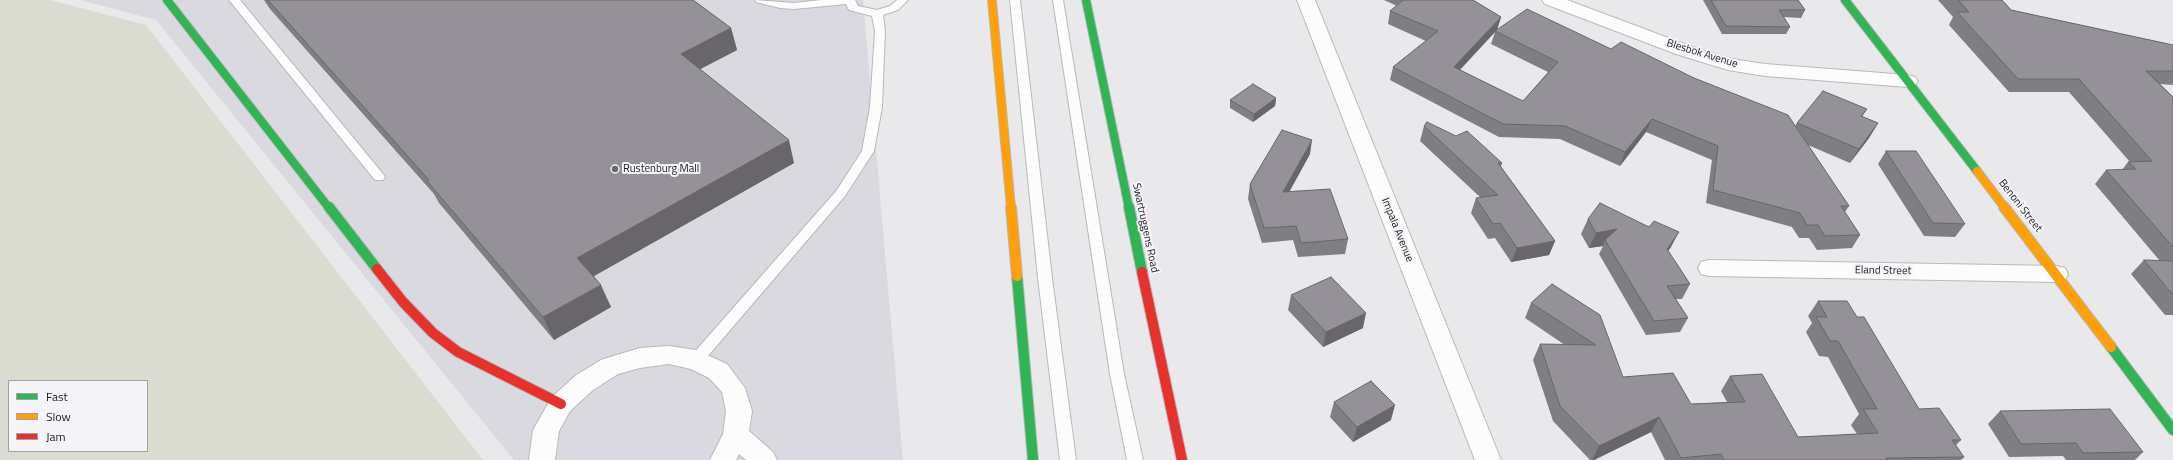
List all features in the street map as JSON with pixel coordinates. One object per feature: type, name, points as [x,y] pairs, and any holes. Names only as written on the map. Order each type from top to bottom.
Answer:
[{"type":"street","points":[[167,0],[402,302],[433,333],[458,352],[561,404]]},
{"type":"street","points":[[992,0],[1033,460]]},
{"type":"street","name":"Swartruggens Road","points":[[1086,0],[1182,460]]},
{"type":"street","name":"Impala Avenue","points":[[1306,0],[1488,460]]},
{"type":"street","name":"Blesbok Avenue","points":[[1551,0],[1683,50],[1728,64],[1765,70],[1908,81]]},
{"type":"street","name":"Benoni Street","points":[[1845,0],[2057,274],[2173,430]]},
{"type":"street","name":"Eland Street","points":[[1709,268],[2057,274]]},
{"type":"street","points":[[542,460],[546,430],[561,404],[584,383],[610,367],[640,358],[669,355],[696,360],[718,371],[733,388],[740,411],[736,435],[723,460]]},
{"type":"street","points":[[736,435],[764,460]]},
{"type":"lane","points":[[234,0],[379,177]]},
{"type":"lane","points":[[760,0],[780,5],[794,6],[850,0],[853,8],[860,11],[877,13],[894,8],[903,0]]},
{"type":"lane","points":[[1015,0],[1045,278],[1068,460]]},
{"type":"lane","points":[[1058,0],[1117,374],[1135,460]]},
{"type":"lane","points":[[696,360],[841,194],[868,151],[876,107],[880,32],[877,13]]},
{"type":"shaded area","points":[[0,0],[50,0],[146,25],[483,460],[0,460]]},
{"type":"shaded area","points":[[80,0],[863,0],[903,460],[514,460],[156,20]]},
{"type":"building","name":"Rustenburg Mall","points":[[268,0],[693,0],[731,28],[681,54],[789,140],[577,258],[601,285],[543,317],[427,181],[429,180]]},
{"type":"building","points":[[1403,0],[1473,0],[1501,17],[1454,67],[1523,101],[1558,62],[1495,31],[1527,9],[1611,49],[1621,42],[1694,78],[1788,115],[1849,206],[1841,206],[1860,235],[1825,236],[1818,225],[1807,225],[1800,213],[1713,190],[1718,146],[1652,119],[1625,152],[1565,126],[1503,124],[1393,67],[1438,31],[1390,11]]},
{"type":"building","points":[[1711,0],[1798,0],[1805,10],[1779,10],[1790,27],[1726,26]]},
{"type":"building","points":[[1958,0],[2002,0],[2011,10],[2173,45],[2173,71],[2146,71],[2173,97],[2173,247],[2106,170],[2136,169],[2128,162],[2152,161],[2079,79],[2018,79],[1957,12],[1969,12]]},
{"type":"building","points":[[1253,84],[1276,98],[1254,114],[1230,100]]},
{"type":"building","points":[[1823,91],[1867,109],[1861,116],[1878,123],[1859,149],[1797,123]]},
{"type":"building","points":[[1427,122],[1456,136],[1467,131],[1502,163],[1498,163],[1555,241],[1517,248],[1500,223],[1493,224],[1476,198],[1498,195],[1424,126]]},
{"type":"building","points":[[1282,130],[1312,140],[1283,192],[1330,189],[1348,239],[1301,243],[1296,226],[1264,228],[1250,184]]},
{"type":"building","points":[[1886,151],[1916,151],[1965,224],[1933,223]]},
{"type":"building","points":[[1600,203],[1649,227],[1654,221],[1679,232],[1667,249],[1690,284],[1667,286],[1688,318],[1654,321],[1605,240],[1617,229],[1596,233],[1588,219]]},
{"type":"building","points":[[2144,260],[2173,261],[2173,295]]},
{"type":"building","points":[[1331,277],[1366,313],[1326,332],[1291,295]]},
{"type":"building","points":[[1552,284],[1600,315],[1623,377],[1673,373],[1691,404],[1745,402],[1730,376],[1762,374],[1798,437],[1878,433],[1863,409],[1877,409],[1838,341],[1830,341],[1816,317],[1827,317],[1818,301],[1847,301],[1857,317],[1864,317],[1919,409],[1939,408],[1961,440],[1952,440],[1964,457],[1886,458],[1887,460],[1724,460],[1721,454],[1681,458],[1659,417],[1599,446],[1560,406],[1540,344],[1596,345],[1531,303]]},
{"type":"building","points":[[1371,381],[1395,405],[1357,427],[1334,402]]},
{"type":"building","points":[[2110,409],[2143,452],[2083,453],[2076,443],[2021,444],[2000,411]]},
{"type":"traffic: fast","points":[[167,0],[377,269]]},
{"type":"traffic: fast","points":[[1086,0],[1142,272]]},
{"type":"traffic: fast","points":[[1845,0],[1977,171]]},
{"type":"traffic: fast","points":[[1017,276],[1033,460]]},
{"type":"traffic: fast","points":[[2111,347],[2173,430]]},
{"type":"traffic: slow","points":[[992,0],[1017,276]]},
{"type":"traffic: slow","points":[[1977,171],[2111,347]]},
{"type":"traffic: jam","points":[[377,269],[403,302],[433,333],[458,352],[561,404]]},
{"type":"traffic: jam","points":[[1142,272],[1182,460]]},
{"type":"place","name":"Rustenburg Mall","points":[[615,169]]}]
